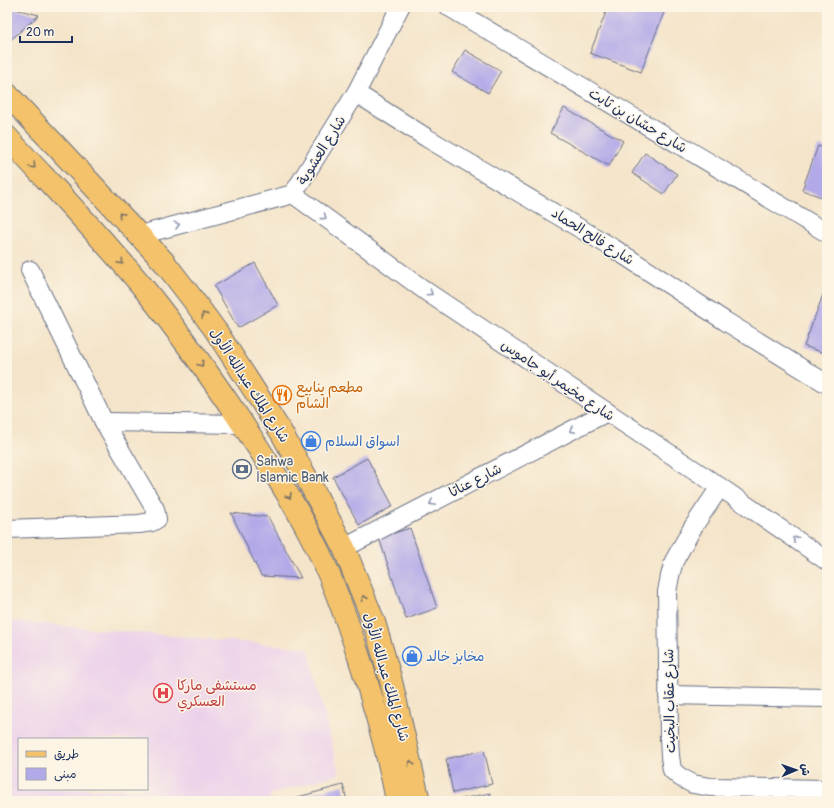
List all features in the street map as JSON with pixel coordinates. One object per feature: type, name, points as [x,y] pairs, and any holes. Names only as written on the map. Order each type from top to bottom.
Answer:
[{"type":"main road","name":"شارع الملك عبدالله الأول","points":[[7,94],[164,262],[220,337],[281,432],[344,548],[374,622],[390,677],[419,801]]},
{"type":"main road","name":"شارع الملك عبدالله الأول","points":[[7,137],[110,248],[141,284],[212,378],[291,500],[314,540],[349,626],[370,691],[391,768],[397,801]]},
{"type":"street","name":"شارع العشوية","points":[[140,236],[293,194],[356,93],[400,7]]},
{"type":"street","name":"شارع حسّان بن ثابت","points":[[449,7],[827,233]]},
{"type":"street","name":"شارع فالح الحماد","points":[[356,93],[427,138],[612,248],[725,321],[827,384]]},
{"type":"street","name":"شارع مخيمر أبو جاموس","points":[[293,194],[427,292],[720,486],[827,561]]},
{"type":"street","points":[[7,529],[139,524],[152,522],[157,519],[155,510],[104,422],[30,270]]},
{"type":"street","name":"شارع عناتا","points":[[344,548],[607,412]]},
{"type":"street","points":[[104,422],[243,424]]},
{"type":"street","name":"شارع عقاب البخيت","points":[[720,486],[693,527],[674,561],[667,592],[668,695],[670,756],[672,770],[680,777],[693,784],[710,787],[827,790]]},
{"type":"street","points":[[668,695],[827,698]]},
{"type":"shaded area","name":"مستشفى ماركا العسكري","points":[[7,621],[308,648],[339,774],[270,794],[271,801],[7,801]]},
{"type":"building","points":[[7,7],[39,15],[7,43]]},
{"type":"building","points":[[608,7],[666,7],[641,72],[590,53]]},
{"type":"building","points":[[465,50],[501,71],[488,93],[452,72]]},
{"type":"building","points":[[564,108],[623,141],[609,166],[550,133]]},
{"type":"building","points":[[818,146],[827,149],[827,199],[802,190]]},
{"type":"building","points":[[645,153],[677,174],[664,194],[632,173]]},
{"type":"building","points":[[255,263],[278,305],[238,328],[214,286]]},
{"type":"building","points":[[827,284],[827,354],[804,346]]},
{"type":"building","points":[[367,458],[393,506],[359,525],[333,477]]},
{"type":"building","points":[[231,513],[268,517],[301,578],[261,576]]},
{"type":"building","points":[[410,528],[437,608],[406,619],[379,538]]},
{"type":"building","points":[[484,750],[492,784],[453,793],[446,759]]},
{"type":"building","points":[[343,785],[347,801],[283,801]]},
{"type":"building","points":[[490,793],[492,801],[457,801],[457,800]]},
{"type":"place","name":"مطعم ينابيع الشام","points":[[282,395]]},
{"type":"place","name":"اسواق السلام","points":[[311,441]]},
{"type":"place","name":"Sahwa Islamic Bank","points":[[242,469]]},
{"type":"place","name":"مخابز خالد","points":[[412,656]]},
{"type":"place","name":"مستشفى ماركا العسكري","points":[[163,693]]}]
